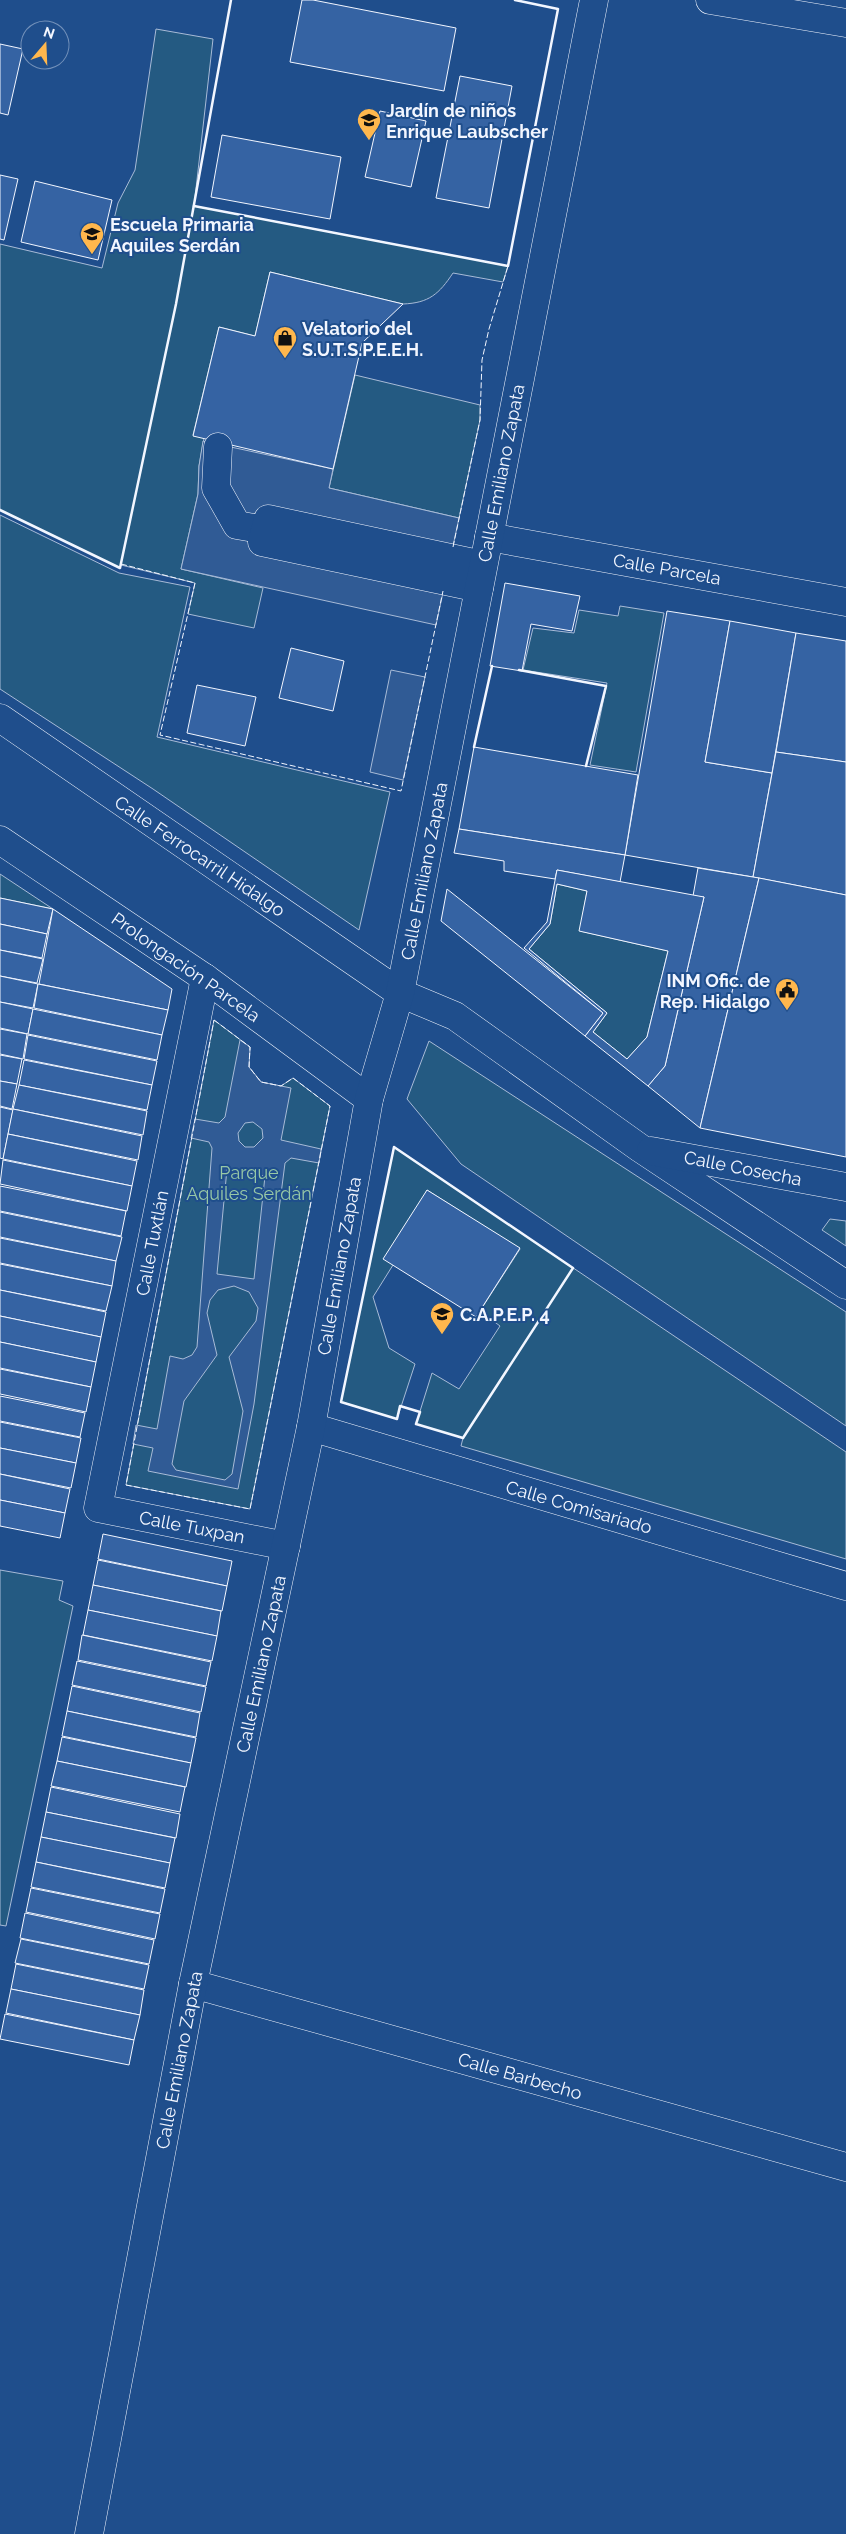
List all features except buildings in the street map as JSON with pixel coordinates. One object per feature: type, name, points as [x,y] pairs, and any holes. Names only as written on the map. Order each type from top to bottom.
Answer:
[{"type":"street","name":"Calle Emiliano Zapata","points":[[89,2534],[193,1984],[311,1428],[369,1099],[400,993],[594,0]]},
{"type":"street","points":[[710,0],[846,24]]},
{"type":"street","points":[[218,447],[216,488],[237,525],[265,530],[268,519],[481,576]]},
{"type":"street","name":"Calle Parcela","points":[[489,537],[846,602]]},
{"type":"street","name":"Calle Ferrocarril Hidalgo","points":[[0,718],[400,993],[455,1016],[640,1148],[846,1285]]},
{"type":"street","name":"Prolongación Parcela","points":[[0,840],[205,978],[369,1099]]},
{"type":"street","name":"Calle Tuxtlán","points":[[98,1508],[205,978]]},
{"type":"street","name":"Calle Cosecha","points":[[640,1148],[846,1187]]},
{"type":"street","name":"Calle Comisariado","points":[[311,1428],[846,1586]]},
{"type":"street","name":"Calle Tuxpan","points":[[98,1508],[286,1546]]},
{"type":"street","name":"Calle Barbecho","points":[[193,1984],[846,2167]]},
{"type":"green space","name":"Escuela Primaria Aquiles Serdán","points":[[156,29],[213,39],[194,206],[508,266],[503,282],[453,273],[443,287],[432,296],[420,302],[403,304],[270,272],[255,336],[219,327],[193,435],[204,438],[199,466],[198,494],[181,569],[263,588],[254,628],[188,614],[195,583],[121,565],[120,568],[0,510],[0,244],[102,268],[118,203],[135,170]]},
{"type":"green space","points":[[355,375],[480,405],[480,420],[459,518],[329,488]]},
{"type":"green space","points":[[0,515],[119,573],[190,587],[157,737],[390,792],[359,930],[153,789],[0,689]]},
{"type":"green space","points":[[620,606],[664,613],[636,772],[590,765],[607,683],[523,670],[533,628],[574,633],[579,610],[618,616]]},
{"type":"green space","points":[[0,874],[53,909],[0,898]]},
{"type":"green space","points":[[557,884],[587,891],[580,931],[668,951],[647,1037],[627,1059],[593,1032],[607,1013],[529,949],[550,924]]},
{"type":"green space","name":"Parque Aquiles Serdán","points":[[214,1020],[250,1047],[249,1067],[261,1082],[281,1086],[293,1078],[330,1106],[250,1509],[126,1485]]},
{"type":"green space","points":[[429,1041],[846,1312],[846,1426],[461,1164],[407,1099]]},
{"type":"green space","points":[[394,1147],[846,1452],[846,1559],[461,1446],[463,1438],[416,1424],[432,1373],[459,1389],[500,1326],[480,1311],[520,1249],[427,1190],[393,1265],[373,1297],[389,1348],[415,1364],[397,1419],[341,1402]]},
{"type":"green space","points":[[830,1219],[846,1221],[846,1246],[822,1230]]},
{"type":"green space","points":[[0,1570],[63,1581],[59,1600],[73,1606],[6,1926],[0,1925]]},
{"type":"shaded area","points":[[203,441],[333,469],[329,488],[459,518],[436,625],[181,569],[198,494],[199,466]]},
{"type":"shaded area","points":[[391,670],[425,677],[403,780],[370,772]]},
{"type":"shaded area","points":[[240,1040],[250,1047],[249,1067],[261,1082],[291,1088],[281,1140],[321,1149],[319,1163],[291,1158],[285,1163],[254,1404],[238,1489],[148,1471],[153,1448],[133,1444],[136,1425],[157,1429],[170,1356],[183,1359],[192,1355],[197,1347],[212,1148],[209,1142],[191,1138],[195,1119],[219,1123],[225,1117]],"holes":[[[253,1122],[262,1129],[263,1138],[254,1147],[245,1147],[239,1141],[238,1133],[245,1123]],[[227,1169],[265,1176],[254,1279],[217,1274]],[[234,1286],[249,1292],[258,1308],[256,1321],[229,1357],[243,1411],[232,1474],[225,1480],[176,1470],[172,1464],[184,1401],[217,1355],[207,1313],[210,1300],[218,1290]]]},
{"type":"fence","points":[[453,547],[480,420],[482,360],[489,329],[508,266]]},
{"type":"fence","points":[[121,564],[195,583],[160,735],[401,791],[443,591]]},
{"type":"fence","points":[[214,1020],[250,1047],[249,1067],[261,1082],[281,1086],[293,1078],[330,1106],[250,1509],[126,1485],[214,1020]]},
{"type":"wall","points":[[0,510],[120,568],[176,304],[231,0]]},
{"type":"wall","points":[[194,206],[508,266],[558,9],[515,0]]},
{"type":"wall","points":[[474,747],[492,666]]},
{"type":"wall","points":[[519,670],[606,686],[586,766]]},
{"type":"wall","points":[[394,1147],[573,1268],[463,1438],[416,1424],[420,1412],[400,1406],[397,1419],[341,1402],[394,1147]]},
{"type":"place","name":"Jardín de niños Enrique Laubscher","points":[[369,141]]},
{"type":"place","name":"Escuela Primaria Aquiles Serdán","points":[[92,255]]},
{"type":"place","name":"Velatorio del S.U.T.S.P.E.E.H.","points":[[285,359]]},
{"type":"place","name":"INM Ofic. de Rep. Hidalgo","points":[[787,1011]]},
{"type":"place","name":"C.A.P.E.P. 4","points":[[442,1335]]}]
